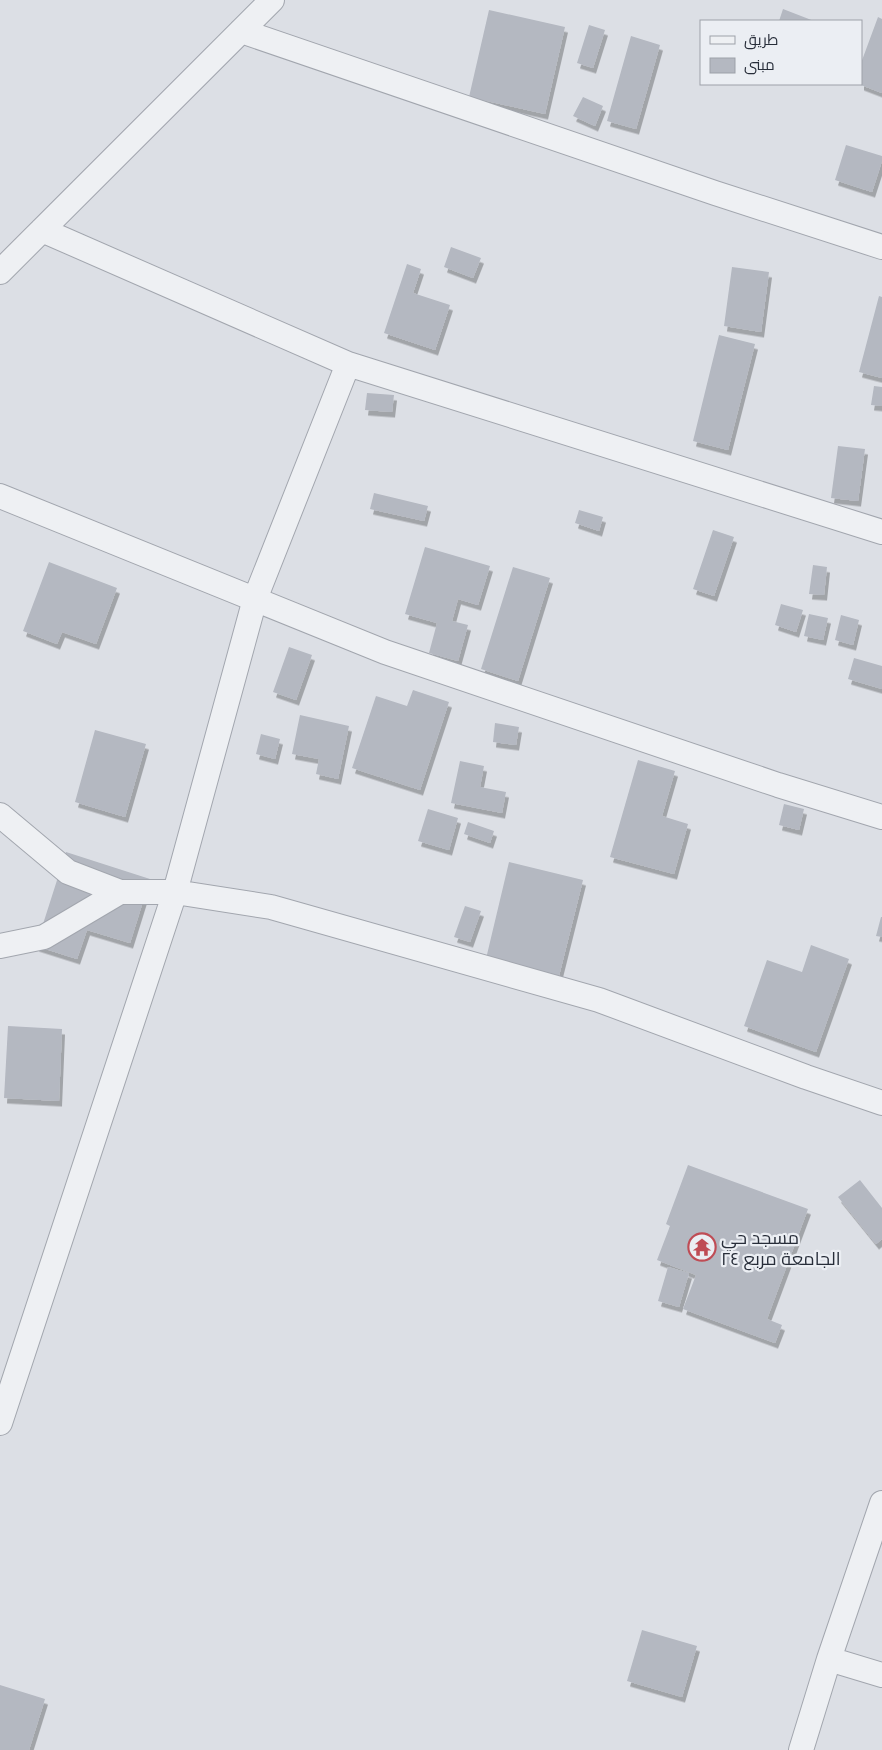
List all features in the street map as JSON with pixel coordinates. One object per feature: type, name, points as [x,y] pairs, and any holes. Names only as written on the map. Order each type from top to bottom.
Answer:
[{"type":"street","points":[[1,269],[272,0]]},
{"type":"street","points":[[241,31],[715,193],[882,247]]},
{"type":"street","points":[[42,230],[348,364],[882,532]]},
{"type":"street","points":[[0,1423],[175,892],[254,599],[348,364]]},
{"type":"street","points":[[0,496],[385,652],[778,785],[882,817]]},
{"type":"street","points":[[0,815],[68,872],[120,892],[175,892],[272,907],[598,1000],[806,1078],[882,1103]]},
{"type":"street","points":[[0,946],[44,937],[120,892]]},
{"type":"street","points":[[801,1750],[829,1659],[882,1503]]},
{"type":"street","points":[[829,1659],[882,1675]]},
{"type":"building","points":[[783,9],[811,20],[779,20]]},
{"type":"building","points":[[489,10],[565,27],[545,114],[469,97]]},
{"type":"building","points":[[878,17],[882,19],[882,93],[861,85],[862,60]]},
{"type":"building","points":[[589,25],[605,30],[593,68],[577,63]]},
{"type":"building","points":[[631,36],[660,45],[636,129],[607,121]]},
{"type":"building","points":[[583,97],[603,106],[595,126],[573,116]]},
{"type":"building","points":[[846,145],[882,156],[872,192],[835,180]]},
{"type":"building","points":[[451,247],[481,258],[473,278],[444,267]]},
{"type":"building","points":[[407,264],[421,269],[413,293],[450,305],[435,350],[384,333]]},
{"type":"building","points":[[732,267],[769,272],[761,332],[724,326]]},
{"type":"building","points":[[879,296],[882,297],[882,378],[859,372]]},
{"type":"building","points":[[719,335],[755,344],[728,450],[693,441]]},
{"type":"building","points":[[874,386],[882,387],[882,406],[871,405]]},
{"type":"building","points":[[367,393],[394,395],[392,412],[365,410]]},
{"type":"building","points":[[838,446],[865,449],[858,501],[831,498]]},
{"type":"building","points":[[374,493],[428,506],[424,521],[370,509]]},
{"type":"building","points":[[579,510],[603,517],[599,531],[575,523]]},
{"type":"building","points":[[713,530],[734,537],[714,596],[693,589]]},
{"type":"building","points":[[425,547],[490,566],[478,605],[458,599],[452,621],[468,625],[458,661],[429,653],[437,623],[405,614]]},
{"type":"building","points":[[49,562],[117,588],[96,644],[62,632],[57,644],[23,631]]},
{"type":"building","points":[[813,565],[827,567],[824,595],[809,594]]},
{"type":"building","points":[[513,567],[550,578],[518,681],[481,669]]},
{"type":"building","points":[[781,604],[803,610],[796,632],[775,625]]},
{"type":"building","points":[[809,614],[828,618],[823,640],[804,636]]},
{"type":"building","points":[[841,615],[859,620],[853,645],[835,640]]},
{"type":"building","points":[[289,647],[312,655],[296,700],[273,692]]},
{"type":"building","points":[[854,658],[882,666],[882,689],[848,679]]},
{"type":"building","points":[[413,690],[449,702],[420,790],[352,768],[376,696],[407,706]]},
{"type":"building","points":[[300,715],[349,726],[338,779],[316,774],[319,759],[292,754]]},
{"type":"building","points":[[495,723],[519,727],[516,745],[493,742]]},
{"type":"building","points":[[95,730],[146,744],[125,817],[75,802]]},
{"type":"building","points":[[261,734],[280,739],[275,759],[256,754]]},
{"type":"building","points":[[638,760],[675,771],[662,816],[688,824],[674,874],[610,857]]},
{"type":"building","points":[[460,761],[484,766],[480,787],[506,792],[502,813],[451,803]]},
{"type":"building","points":[[784,804],[804,809],[799,830],[779,825]]},
{"type":"building","points":[[428,809],[458,818],[449,850],[418,841]]},
{"type":"building","points":[[468,822],[494,831],[490,843],[464,834]]},
{"type":"building","points":[[66,852],[150,879],[130,943],[87,930],[77,959],[36,946]]},
{"type":"building","points":[[509,862],[583,880],[558,980],[485,963]]},
{"type":"building","points":[[465,906],[481,911],[470,942],[454,937]]},
{"type":"building","points":[[882,917],[882,937],[876,936]]},
{"type":"building","points":[[811,945],[849,959],[816,1052],[744,1026],[767,960],[802,972]]},
{"type":"building","points":[[8,1026],[62,1029],[59,1101],[4,1098]]},
{"type":"building","points":[[688,1165],[808,1209],[767,1319],[782,1325],[775,1343],[683,1309],[696,1275],[657,1260],[670,1226],[666,1224]]},
{"type":"building","points":[[860,1180],[882,1208],[882,1239],[876,1244],[838,1197]]},
{"type":"building","points":[[668,1267],[689,1273],[679,1307],[658,1301]]},
{"type":"building","points":[[642,1630],[697,1646],[682,1697],[627,1681]]},
{"type":"building","points":[[0,1685],[45,1699],[29,1750],[0,1750]]},
{"type":"place","name":"مسجد حي الجامعة مربع ٢٤","points":[[702,1247]]}]
